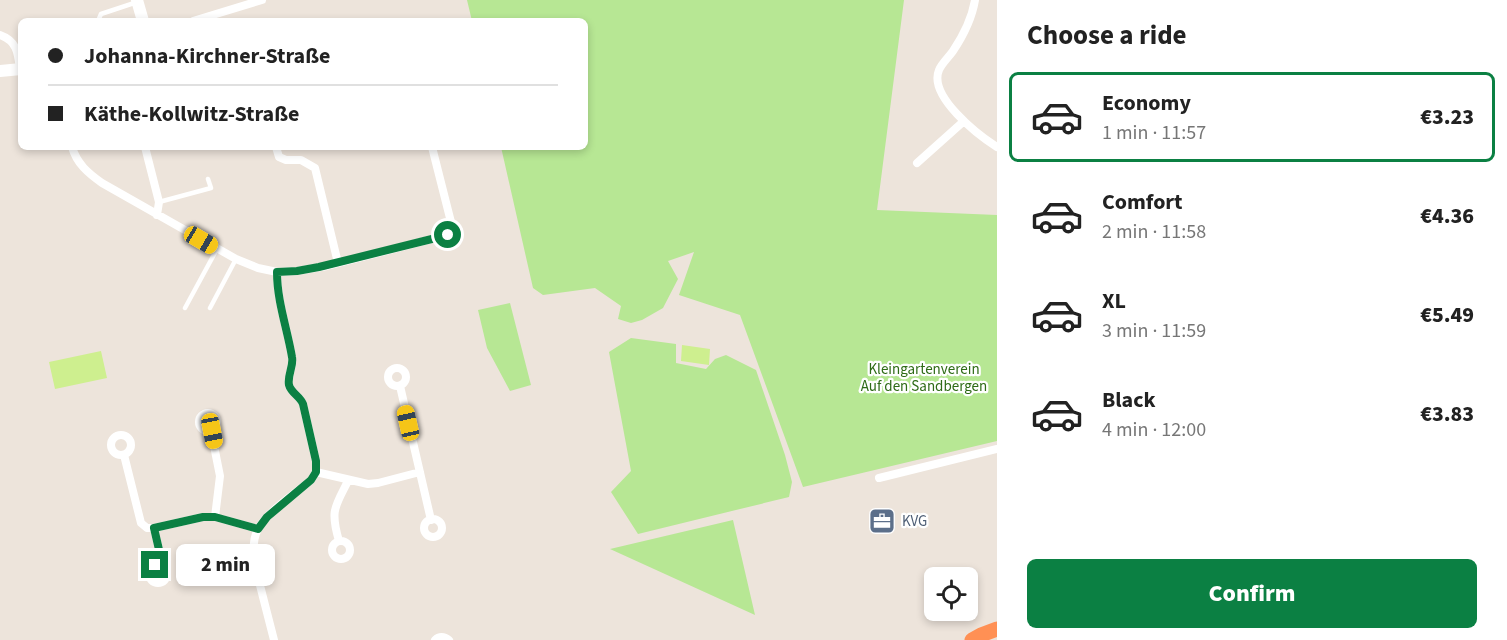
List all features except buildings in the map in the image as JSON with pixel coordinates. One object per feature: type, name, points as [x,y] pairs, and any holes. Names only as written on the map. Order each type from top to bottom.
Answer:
[{"type":"highway","points":[[972,640],[997,629]]},
{"type":"highway","points":[[982,640],[997,634]]},
{"type":"street","points":[[203,18],[262,0]]},
{"type":"street","points":[[975,0],[965,29],[939,70],[937,81],[942,95],[964,121],[997,147]]},
{"type":"street","points":[[0,35],[10,39],[18,56]]},
{"type":"street","points":[[0,71],[18,69]]},
{"type":"street","points":[[917,163],[964,121]]},
{"type":"street","points":[[73,150],[80,164],[102,183],[236,259],[258,268],[277,272],[297,271],[338,263],[448,235],[452,232],[433,150]]},
{"type":"street","points":[[146,150],[159,202],[157,215]]},
{"type":"street","points":[[277,150],[279,157],[286,160],[301,160],[315,168],[338,263]]},
{"type":"street","points":[[274,640],[254,562],[258,529],[267,517],[311,480],[316,472],[316,461],[303,404],[289,384],[293,359],[277,288],[277,272]]},
{"type":"street","points":[[400,386],[431,520]]},
{"type":"street","points":[[212,431],[220,476],[215,517]]},
{"type":"street","points":[[879,478],[997,449]]},
{"type":"street","points":[[124,455],[141,523],[147,528],[203,517],[215,517],[258,529]]},
{"type":"street","points":[[316,472],[368,484],[420,472]]},
{"type":"street","points":[[339,541],[334,524],[334,513],[348,481]]},
{"type":"street","points":[[154,528],[163,567]]},
{"type":"street","points":[[435,640],[441,637],[449,640]]},
{"type":"lane","points":[[99,18],[101,14],[139,8]]},
{"type":"lane","points":[[159,202],[211,188],[208,178]]},
{"type":"lane","points":[[185,308],[217,249]]},
{"type":"lane","points":[[210,308],[236,259]]},
{"type":"green space","name":"Kleingartenverein Auf den Sandbergen","points":[[467,0],[904,0],[877,210],[997,215],[997,441],[803,487],[740,315],[679,295],[694,252],[668,261],[678,279],[663,308],[642,320],[631,323],[618,319],[621,306],[595,288],[543,295],[533,288],[502,150],[588,150],[588,18],[471,18]]},
{"type":"green space","points":[[510,303],[531,385],[510,391],[487,348],[478,310]]},
{"type":"green space","points":[[631,338],[676,344],[676,363],[706,369],[715,359],[726,355],[756,370],[785,455],[792,482],[789,497],[638,534],[611,492],[631,471],[609,352]]},
{"type":"green space","points":[[682,345],[710,349],[709,365],[681,361]]},
{"type":"green space","points":[[101,351],[107,378],[55,389],[49,362]]},
{"type":"green space","points":[[733,520],[755,615],[610,549]]},
{"type":"place","name":"KVG","points":[[882,521]]},
{"type":"route","points":[[155,565],[163,567],[154,528],[191,519],[215,517],[258,529],[267,517],[311,480],[316,472],[316,461],[303,404],[289,384],[293,359],[277,288],[277,272],[319,267],[448,235]]}]
